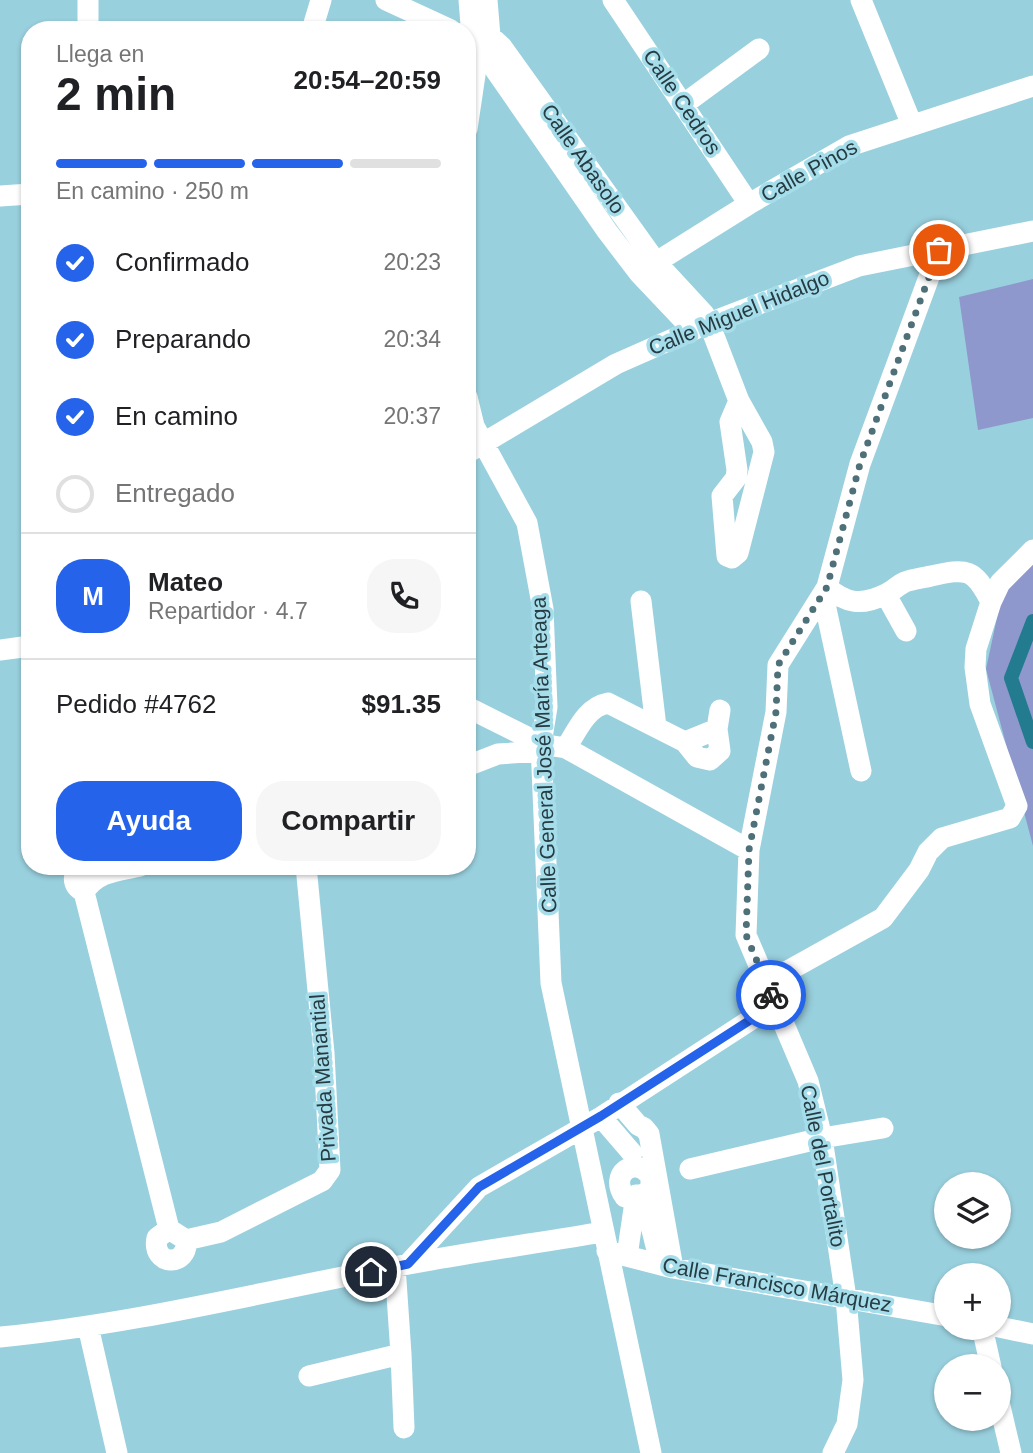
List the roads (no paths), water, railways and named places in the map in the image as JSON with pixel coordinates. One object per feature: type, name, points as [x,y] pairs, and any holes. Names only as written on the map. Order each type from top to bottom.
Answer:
[{"type":"street","points":[[88,0],[88,21]]},
{"type":"street","points":[[315,21],[321,0]]},
{"type":"street","points":[[386,0],[427,21]]},
{"type":"street","points":[[469,0],[472,21]]},
{"type":"street","points":[[476,46],[487,0]]},
{"type":"street","name":"Calle Cedros","points":[[613,0],[749,204]]},
{"type":"street","points":[[861,0],[912,125]]},
{"type":"street","name":"Calle Abasolo","points":[[476,46],[625,219],[648,267]]},
{"type":"street","name":"Calle Abasolo","points":[[476,46],[607,231],[648,267],[701,326],[762,442],[764,452],[738,554],[732,558],[727,556],[722,496],[736,478],[730,422],[739,401]]},
{"type":"street","points":[[684,104],[759,49]]},
{"type":"street","name":"Calle Pinos","points":[[648,267],[849,146],[1033,86]]},
{"type":"street","points":[[0,196],[21,195]]},
{"type":"street","points":[[607,231],[625,219]]},
{"type":"street","name":"Calle Miguel Hidalgo","points":[[476,447],[616,364],[701,326],[859,266],[1033,231]]},
{"type":"street","name":"Calle del Portalito","points":[[833,1453],[847,1424],[853,1380],[846,1298],[822,1138],[808,1081],[746,935],[749,850],[776,712],[778,665],[825,591],[860,464],[939,250]]},
{"type":"street","name":"Calle General José María Arteaga","points":[[476,449],[527,523],[543,609],[547,707],[541,748],[551,983],[597,1200],[612,1246],[651,1453]]},
{"type":"street","points":[[766,983],[883,918],[919,870],[928,852],[942,838],[1010,818],[1015,812],[1017,806],[980,704],[975,667],[976,649],[990,602],[1000,583],[1033,550]]},
{"type":"street","points":[[825,591],[841,599],[856,602],[886,594],[904,582],[955,571],[968,573],[981,581],[990,602]]},
{"type":"street","points":[[825,591],[861,771]]},
{"type":"street","points":[[886,594],[906,631]]},
{"type":"street","points":[[641,601],[656,727]]},
{"type":"street","points":[[0,650],[21,647]]},
{"type":"street","points":[[566,748],[591,709],[599,705],[608,704],[685,742],[719,720]]},
{"type":"street","points":[[476,712],[541,748]]},
{"type":"street","points":[[495,722],[493,744],[498,754]]},
{"type":"street","points":[[476,762],[498,754],[541,748],[566,748],[749,850]]},
{"type":"street","name":"Privada Manantial","points":[[90,876],[178,1234],[221,1232],[322,1181],[330,1170],[324,1053],[307,875]]},
{"type":"street","points":[[404,1428],[402,1265],[479,1187],[601,1116],[775,1004]]},
{"type":"street","points":[[619,1103],[649,1134],[643,1194],[667,1266]]},
{"type":"street","points":[[601,1116],[630,1164]]},
{"type":"street","points":[[638,1125],[630,1164],[620,1176],[620,1187],[643,1194]]},
{"type":"street","points":[[690,1169],[822,1138],[883,1128]]},
{"type":"street","points":[[1,1335],[88,1326],[402,1265],[612,1246],[651,1177],[644,1169],[630,1164],[592,1177]]},
{"type":"street","points":[[597,1200],[643,1194]]},
{"type":"street","name":"Calle Francisco Márquez","points":[[612,1246],[667,1266],[934,1314]]},
{"type":"street","points":[[88,1326],[117,1453]]},
{"type":"street","points":[[1011,1329],[1033,1334]]},
{"type":"street","points":[[309,1376],[401,1354]]},
{"type":"street","points":[[1006,1431],[1011,1453]]},
{"type":"waterway","points":[[1033,621],[1011,678],[1033,742]]}]
